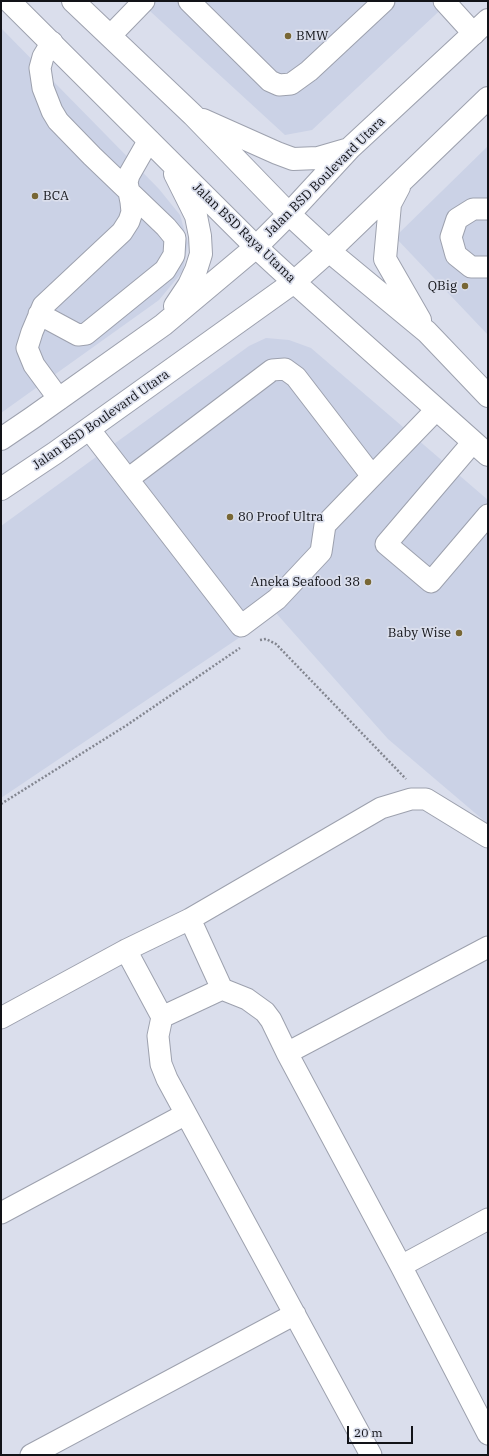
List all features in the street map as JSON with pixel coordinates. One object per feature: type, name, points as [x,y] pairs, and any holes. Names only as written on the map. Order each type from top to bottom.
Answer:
[{"type":"main road","name":"Jalan BSD Raya Utama","points":[[9,1],[52,42],[256,247],[481,449]]},
{"type":"main road","points":[[73,1],[193,115],[289,214],[329,251],[427,332],[488,396]]},
{"type":"main road","name":"Jalan BSD Boulevard Utara","points":[[1,439],[163,324],[256,247],[289,214],[349,149],[481,27]]},
{"type":"main road","name":"Jalan BSD Boulevard Utara","points":[[1,489],[90,428],[294,282],[329,251],[488,98]]},
{"type":"main road","points":[[193,115],[277,153],[294,159],[318,158],[349,149]]},
{"type":"main road","points":[[163,324],[190,286],[201,254],[200,236],[196,216],[167,159]]},
{"type":"main road","points":[[402,180],[390,204],[385,259],[427,332]]},
{"type":"street","points":[[110,36],[144,1]]},
{"type":"street","points":[[189,1],[270,81],[279,85],[291,84],[310,71],[384,1]]},
{"type":"street","points":[[444,1],[481,27]]},
{"type":"street","points":[[39,314],[78,335],[86,334],[165,270],[174,255],[175,238],[166,227],[58,121],[43,88],[40,68],[43,57],[52,42]]},
{"type":"street","points":[[59,399],[34,364],[27,348],[43,306],[122,232],[129,221],[132,212],[127,182],[128,175],[149,140]]},
{"type":"street","points":[[488,209],[473,209],[457,219],[451,237],[456,255],[471,267],[488,267]]},
{"type":"street","points":[[128,479],[272,370],[285,369],[296,377],[372,476]]},
{"type":"street","points":[[90,428],[241,626],[277,599],[321,552],[325,525],[436,410]]},
{"type":"street","points":[[481,449],[386,544],[431,582],[488,515]]},
{"type":"street","points":[[1,1018],[126,950],[190,919],[381,808],[411,799],[426,799],[488,838]]},
{"type":"street","points":[[190,919],[222,989],[247,999],[265,1012],[271,1020],[488,1434]]},
{"type":"street","points":[[287,1053],[488,947]]},
{"type":"street","points":[[126,950],[162,1017],[158,1036],[161,1064],[186,1114],[371,1455]]},
{"type":"street","points":[[162,1017],[222,989]]},
{"type":"street","points":[[1,1213],[186,1114]]},
{"type":"street","points":[[401,1266],[488,1219]]},
{"type":"street","points":[[30,1455],[295,1314]]},
{"type":"path","points":[[259,640],[266,639],[276,644],[426,799]]},
{"type":"path","points":[[1,804],[128,725],[232,653],[245,646]]},
{"type":"shaded area","points":[[139,1],[450,1],[312,130],[285,135]]},
{"type":"shaded area","points":[[1,28],[159,189],[180,215],[188,243],[183,271],[159,300],[1,413]]},
{"type":"shaded area","name":"QBig","points":[[488,146],[488,335],[395,237]]},
{"type":"shaded area","points":[[266,338],[289,340],[311,348],[488,500],[488,824],[388,739],[276,613],[1,798],[1,526],[249,346]]},
{"type":"place","name":"BMW","points":[[288,36]]},
{"type":"place","name":"BCA","points":[[35,196]]},
{"type":"place","name":"QBig","points":[[465,286]]},
{"type":"place","name":"80 Proof Ultra","points":[[230,517]]},
{"type":"place","name":"Aneka Seafood 38","points":[[368,582]]},
{"type":"place","name":"Baby Wise","points":[[459,633]]}]
